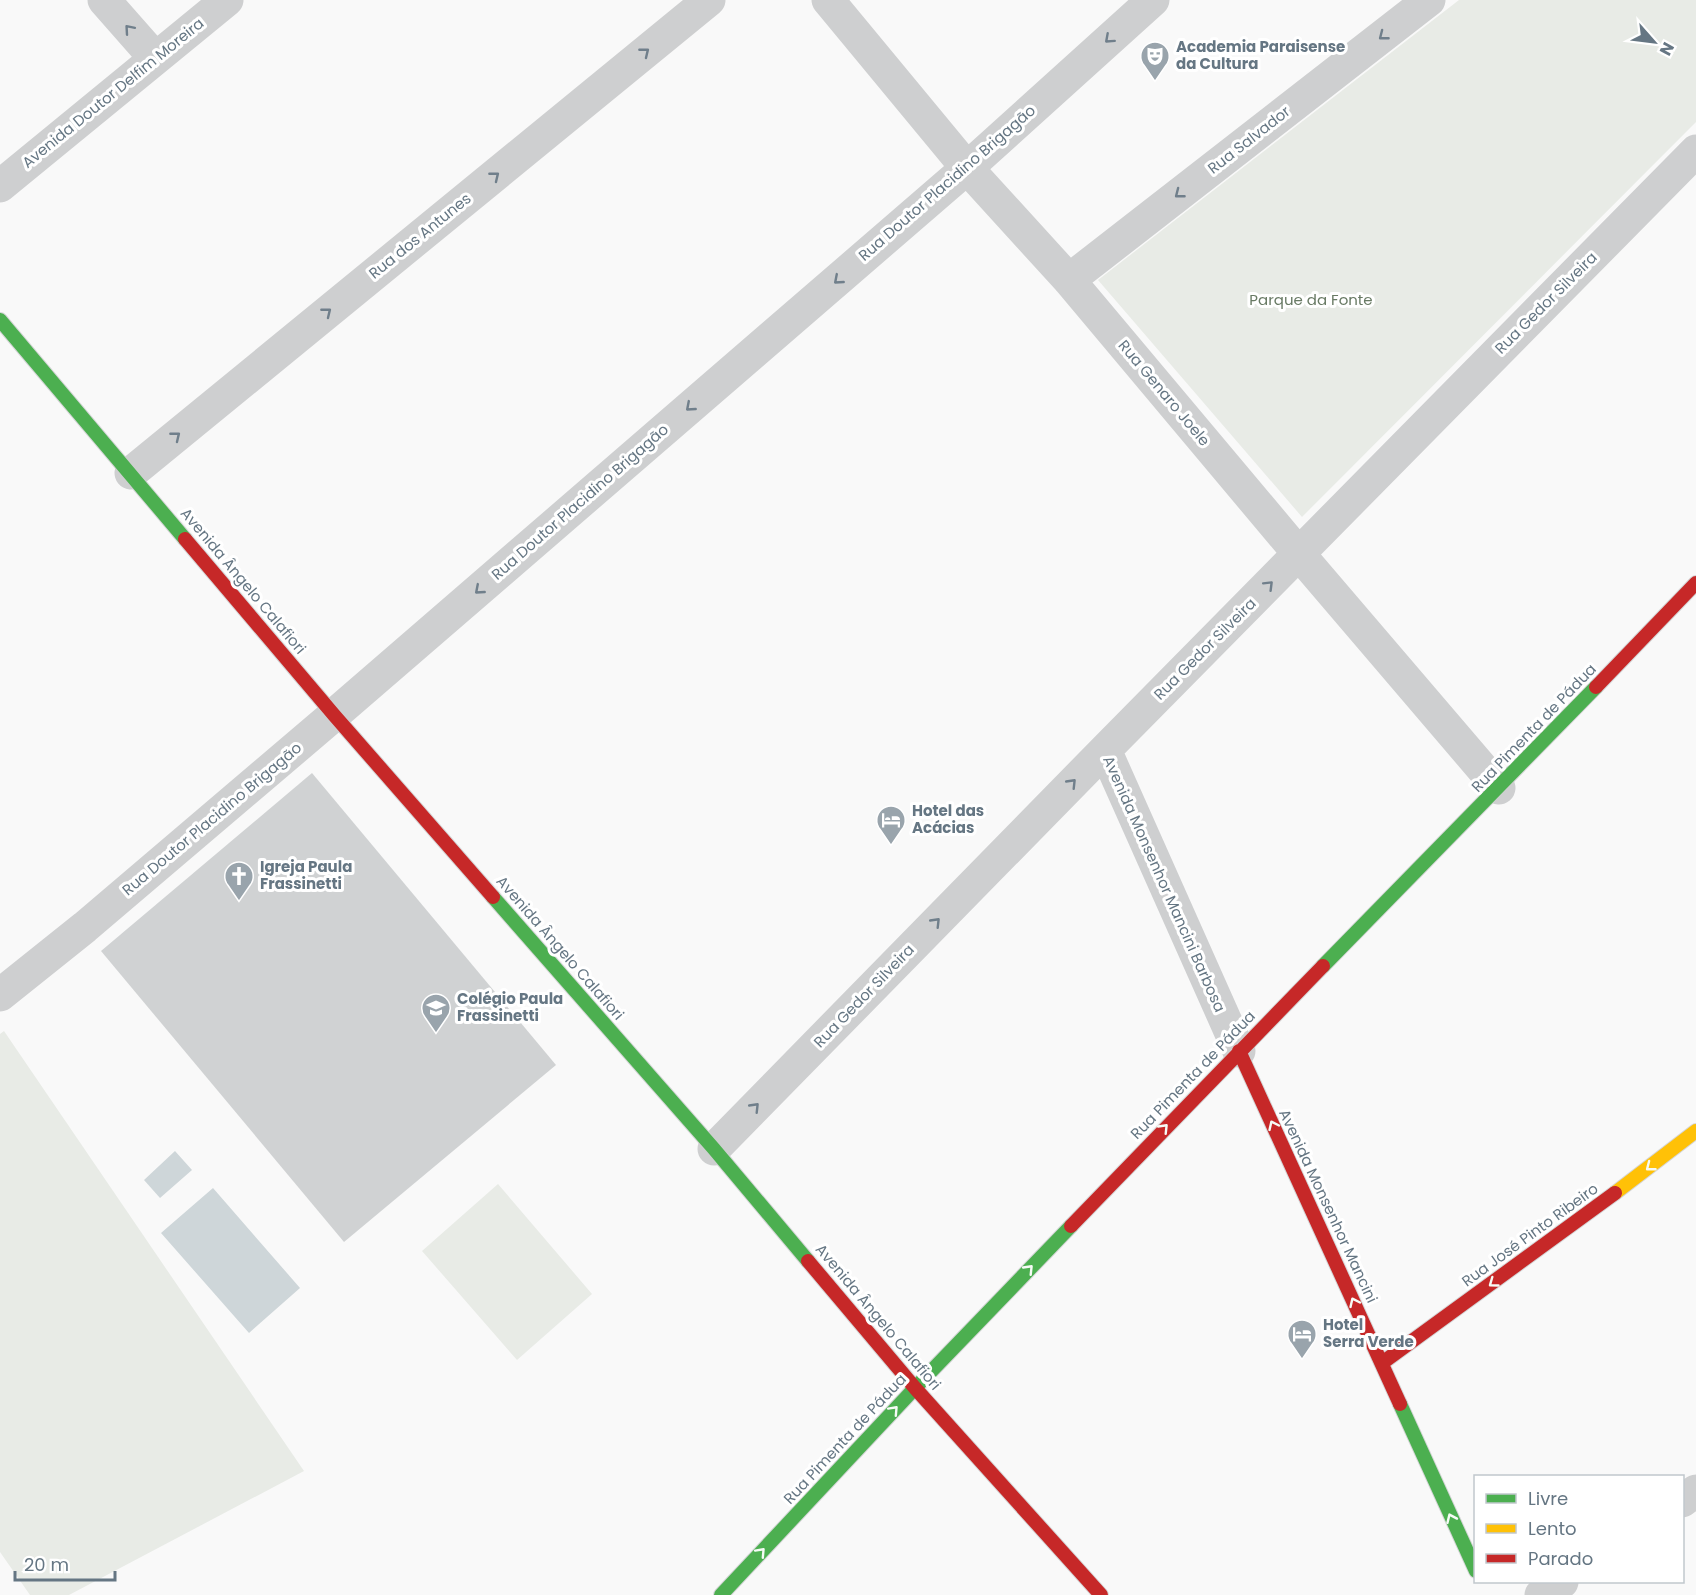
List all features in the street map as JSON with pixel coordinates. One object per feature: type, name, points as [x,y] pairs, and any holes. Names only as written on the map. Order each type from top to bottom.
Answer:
[{"type":"street","points":[[104,0],[155,58]]},
{"type":"street","name":"Avenida Doutor Delfim Moreira","points":[[0,186],[227,0]]},
{"type":"street","name":"Rua dos Antunes","points":[[131,473],[709,0]]},
{"type":"street","name":"Rua Genaro Joele","points":[[828,0],[967,168],[1069,280],[1499,788]]},
{"type":"street","name":"Rua Doutor Placidino Brigagão","points":[[0,995],[85,927],[334,715],[967,168],[1153,0]]},
{"type":"street","name":"Rua Salvador","points":[[1069,280],[1429,0]]},
{"type":"street","name":"Rua Gedor Silveira","points":[[714,1149],[1696,151]]},
{"type":"street","name":"Avenida Ângelo Calafiori","points":[[0,320],[334,715],[714,1149],[915,1388],[1101,1595]]},
{"type":"street","name":"Rua Pimenta de Pádua","points":[[721,1595],[915,1388],[1239,1051],[1499,788],[1696,583]]},
{"type":"street","name":"Avenida Monsenhor Mancini Barbosa","points":[[1105,750],[1239,1051]]},
{"type":"street","name":"Avenida Monsenhor Mancini","points":[[1239,1051],[1474,1567]]},
{"type":"street","name":"Rua José Pinto Ribeiro","points":[[1382,1363],[1592,1211],[1696,1131]]},
{"type":"street","points":[[1684,1500],[1696,1491]]},
{"type":"street","points":[[1541,1595],[1559,1583]]},
{"type":"green space","name":"Parque da Fonte","points":[[1459,0],[1696,0],[1696,122],[1302,517],[1098,280]]},
{"type":"green space","points":[[4,1031],[304,1471],[69,1595],[30,1595],[0,1552],[0,1034]]},
{"type":"green space","points":[[498,1184],[592,1294],[517,1360],[422,1251]]},
{"type":"shaded area","points":[[175,1151],[192,1170],[160,1198],[144,1180]]},
{"type":"shaded area","points":[[213,1188],[300,1288],[249,1333],[161,1233]]},
{"type":"building","name":"Colégio Paula Frassinetti","points":[[312,773],[556,1065],[344,1242],[101,951]]},
{"type":"traffic: fast","points":[[0,320],[185,539]]},
{"type":"traffic: fast","points":[[1323,966],[1596,687]]},
{"type":"traffic: fast","points":[[493,897],[714,1149],[808,1261]]},
{"type":"traffic: fast","points":[[721,1595],[1071,1226]]},
{"type":"traffic: fast","points":[[1400,1404],[1474,1567]]},
{"type":"traffic: slow","points":[[1615,1193],[1696,1131]]},
{"type":"traffic: jam","points":[[185,539],[334,715],[493,897]]},
{"type":"traffic: jam","points":[[1596,687],[1696,583]]},
{"type":"traffic: jam","points":[[1071,1226],[1323,966]]},
{"type":"traffic: jam","points":[[1239,1051],[1400,1404]]},
{"type":"traffic: jam","points":[[1382,1363],[1615,1193]]},
{"type":"traffic: jam","points":[[808,1261],[915,1388],[1101,1595]]},
{"type":"place","name":"Academia Paraisense da Cultura","points":[[1155,82]]},
{"type":"place","name":"Hotel das Acácias","points":[[891,846]]},
{"type":"place","name":"Igreja Paula Frassinetti","points":[[239,902]]},
{"type":"place","name":"Colégio Paula Frassinetti","points":[[436,1034]]},
{"type":"place","name":"Hotel Serra Verde","points":[[1302,1360]]}]
